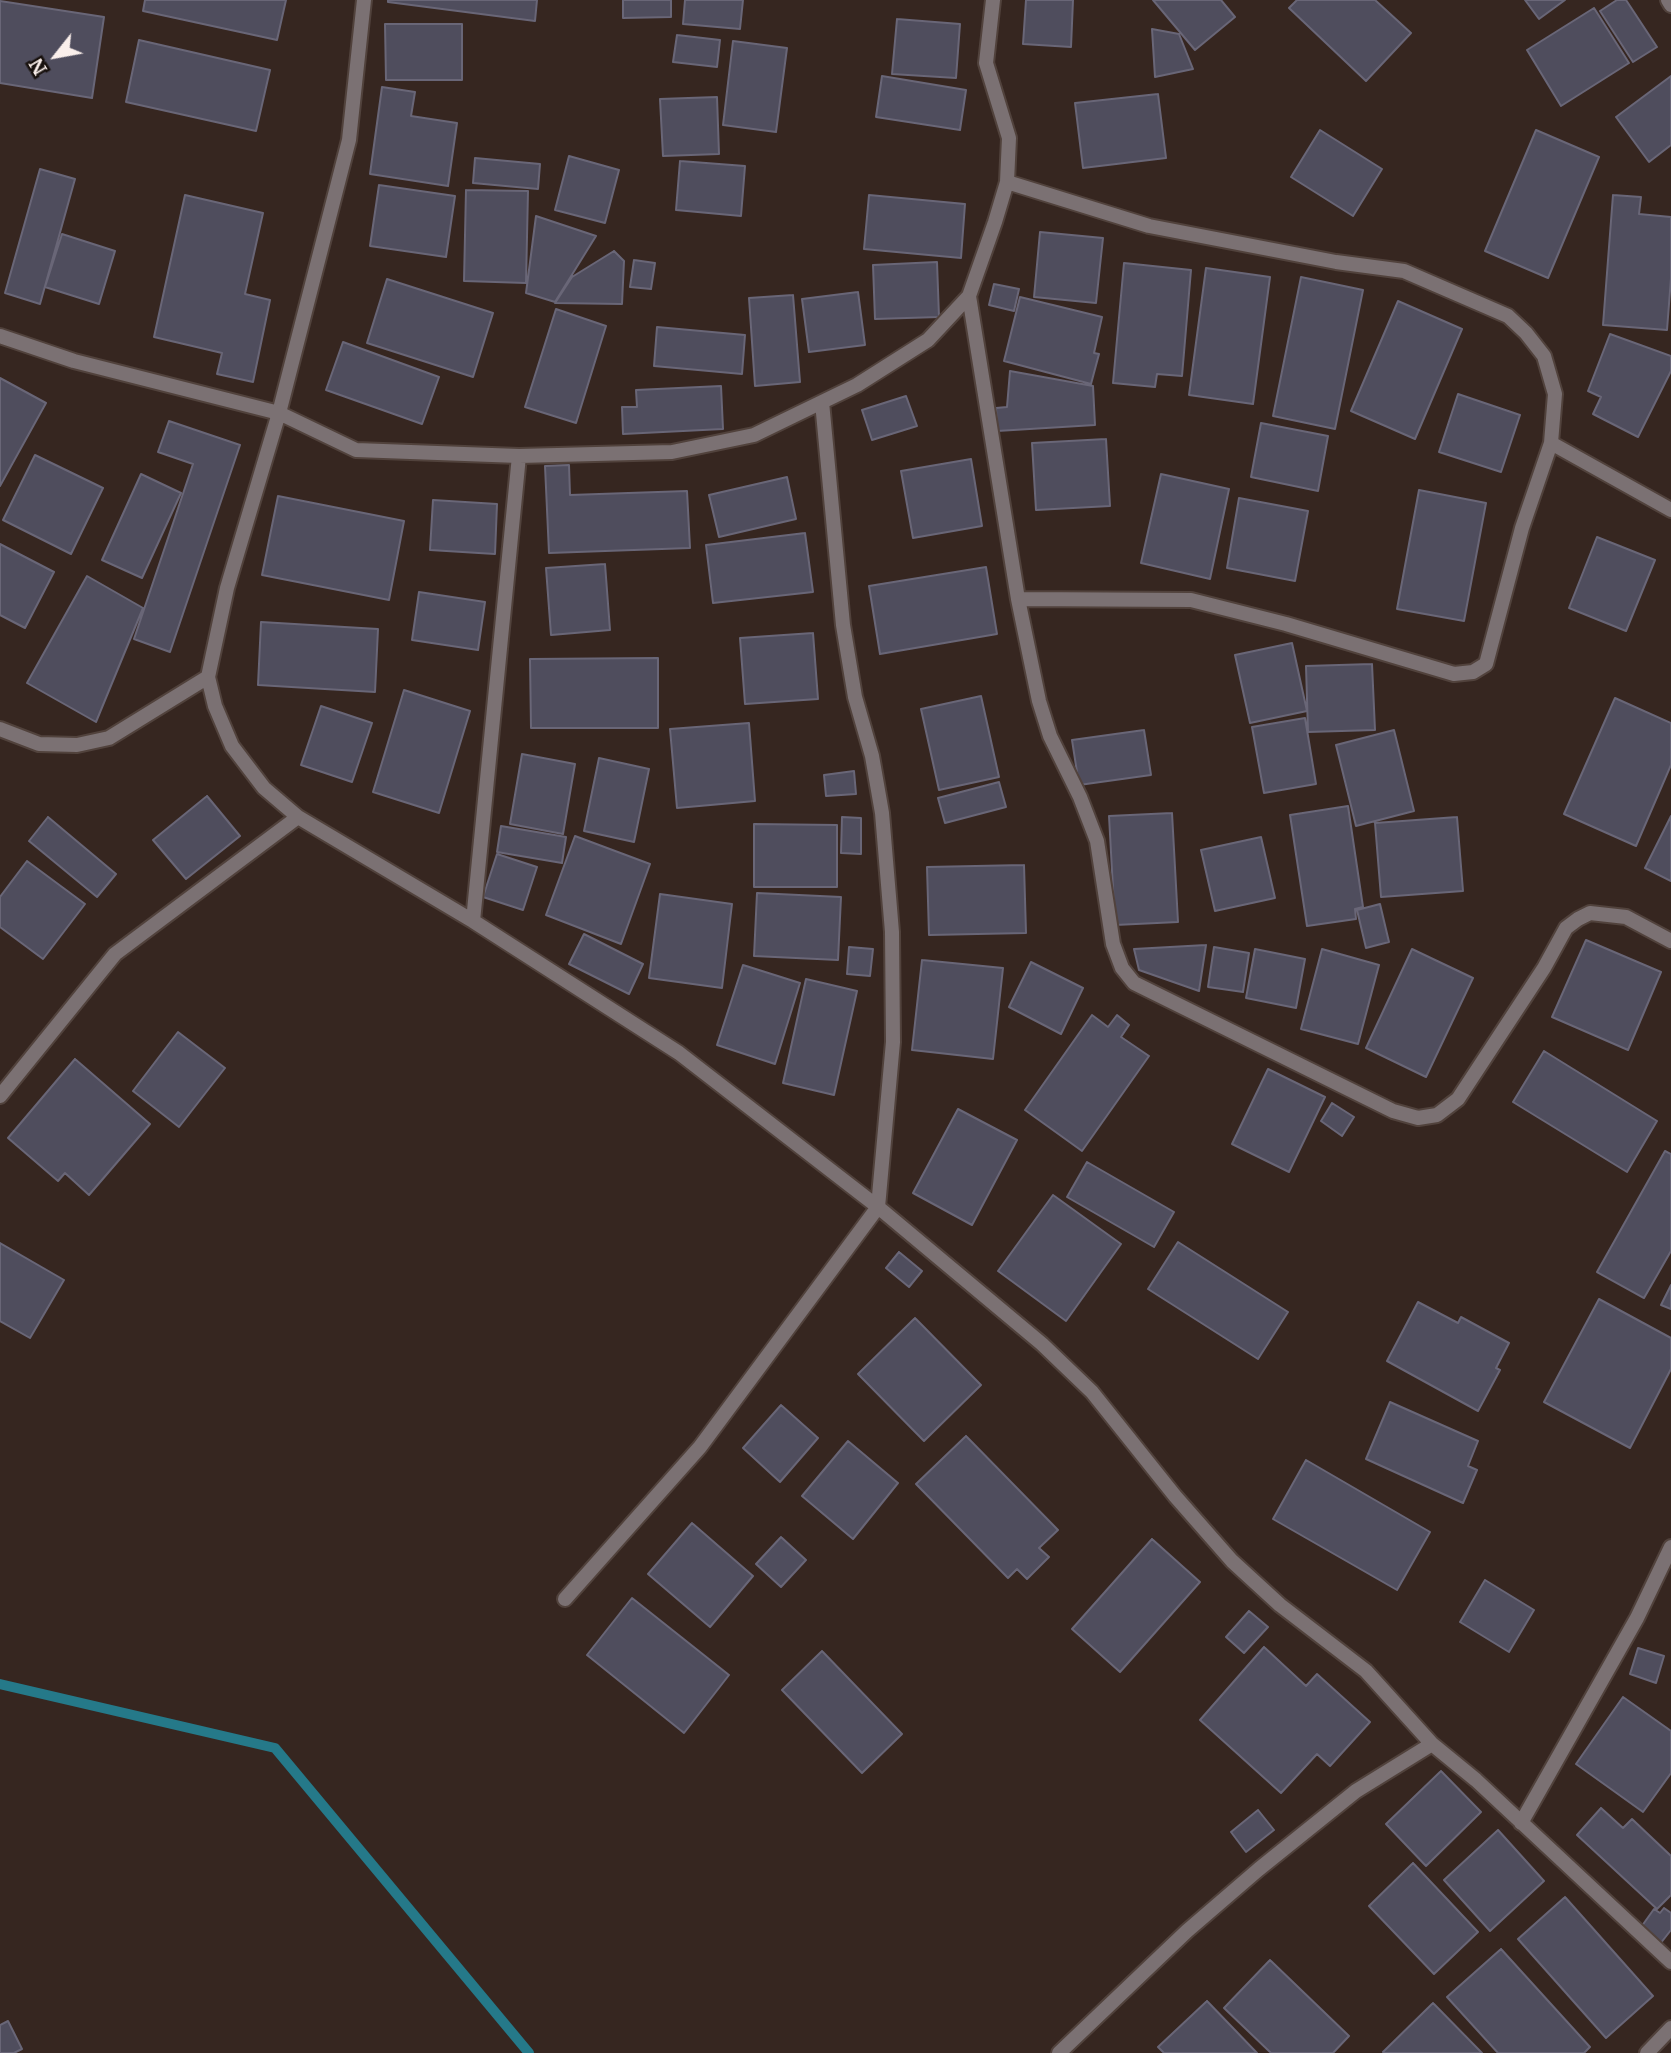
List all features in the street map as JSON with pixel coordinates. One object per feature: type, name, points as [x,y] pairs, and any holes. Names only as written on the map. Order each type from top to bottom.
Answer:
[{"type":"street","points":[[364,0],[349,141],[279,413],[227,587],[208,677],[215,706],[232,746],[264,788],[298,817],[474,921],[679,1053],[878,1207],[1042,1344],[1092,1392],[1175,1496],[1232,1561],[1280,1605],[1366,1671],[1432,1744],[1476,1780],[1671,1962]]},
{"type":"street","points":[[0,336],[74,360],[279,413],[356,450],[519,456],[671,452],[754,435],[857,385],[928,340],[969,296],[1007,182],[1009,138],[986,63],[993,0]]},
{"type":"street","points":[[1668,0],[1671,5]]},
{"type":"street","points":[[1007,182],[1149,226],[1336,262],[1404,271],[1508,316],[1544,356],[1555,394],[1551,443],[1522,528],[1492,646],[1486,664],[1473,672],[1454,674],[1286,624],[1191,600],[1018,599]]},
{"type":"street","points":[[969,296],[1018,599],[1039,701],[1050,736],[1080,797],[1097,841],[1113,944],[1122,968],[1135,983],[1393,1111],[1418,1118],[1437,1115],[1458,1099],[1544,968],[1566,928],[1578,919],[1590,913],[1626,917],[1671,941]]},
{"type":"street","points":[[565,1599],[701,1447],[878,1207],[893,1042],[892,932],[882,813],[872,756],[855,697],[843,625],[822,402]]},
{"type":"street","points":[[1551,443],[1671,510]]},
{"type":"street","points":[[474,921],[519,456]]},
{"type":"street","points":[[0,729],[39,744],[77,745],[109,738],[208,677]]},
{"type":"street","points":[[0,1096],[116,954],[298,817]]},
{"type":"street","points":[[1521,1823],[1637,1618],[1671,1547]]},
{"type":"street","points":[[1059,2053],[1187,1931],[1259,1869],[1356,1791],[1432,1744]]},
{"type":"street","points":[[1647,2053],[1671,2028]]},
{"type":"building","points":[[145,0],[286,0],[277,40],[143,11]]},
{"type":"building","points":[[388,0],[537,0],[535,21]]},
{"type":"building","points":[[623,0],[671,0],[671,17],[623,18]]},
{"type":"building","points":[[685,0],[743,0],[740,29],[683,24]]},
{"type":"building","points":[[1026,0],[1073,0],[1071,47],[1023,44]]},
{"type":"building","points":[[1153,0],[1221,0],[1235,17],[1195,50]]},
{"type":"building","points":[[1297,0],[1375,0],[1411,33],[1366,81],[1289,8]]},
{"type":"building","points":[[1525,0],[1565,0],[1539,19]]},
{"type":"building","points":[[1617,0],[1626,0],[1657,47],[1633,62],[1600,11]]},
{"type":"building","points":[[0,1],[104,17],[92,98],[0,83]]},
{"type":"building","points":[[1594,8],[1629,63],[1561,106],[1527,50]]},
{"type":"building","points":[[897,19],[960,24],[956,78],[892,74]]},
{"type":"building","points":[[385,24],[462,24],[462,80],[386,80]]},
{"type":"building","points":[[1152,29],[1179,34],[1193,69],[1155,77]]},
{"type":"building","points":[[677,35],[720,40],[717,67],[673,62]]},
{"type":"building","points":[[139,40],[270,70],[256,131],[126,102]]},
{"type":"building","points":[[733,41],[787,48],[776,132],[723,125]]},
{"type":"building","points":[[882,76],[966,90],[960,130],[876,117]]},
{"type":"building","points":[[1671,76],[1671,145],[1649,162],[1616,117]]},
{"type":"building","points":[[382,87],[415,92],[411,116],[457,123],[448,186],[370,174]]},
{"type":"building","points":[[1158,94],[1166,158],[1083,168],[1075,103]]},
{"type":"building","points":[[717,97],[719,154],[663,156],[660,99]]},
{"type":"building","points":[[1320,130],[1382,169],[1353,216],[1291,177]]},
{"type":"building","points":[[1536,130],[1599,157],[1548,278],[1485,251]]},
{"type":"building","points":[[569,156],[619,170],[605,223],[555,210]]},
{"type":"building","points":[[475,158],[540,164],[538,189],[473,183]]},
{"type":"building","points":[[680,161],[745,166],[741,216],[676,210]]},
{"type":"building","points":[[40,169],[75,179],[40,304],[5,293]]},
{"type":"building","points":[[379,185],[455,196],[446,257],[370,246]]},
{"type":"building","points":[[466,190],[528,191],[526,283],[464,281]]},
{"type":"building","points":[[185,195],[263,213],[245,294],[270,300],[253,382],[217,374],[222,353],[154,337]]},
{"type":"building","points":[[869,195],[965,204],[961,258],[864,249]]},
{"type":"building","points":[[1613,195],[1641,197],[1639,214],[1671,217],[1671,278],[1667,330],[1603,325]]},
{"type":"building","points":[[536,216],[596,236],[555,302],[526,293]]},
{"type":"building","points":[[1040,232],[1103,238],[1096,303],[1034,297]]},
{"type":"building","points":[[62,234],[115,251],[99,304],[45,287]]},
{"type":"building","points":[[614,251],[624,261],[622,304],[555,303],[572,277]]},
{"type":"building","points":[[634,260],[655,263],[651,289],[630,287]]},
{"type":"building","points":[[937,262],[939,317],[875,319],[873,265]]},
{"type":"building","points":[[1124,263],[1191,270],[1182,376],[1157,374],[1155,387],[1113,383]]},
{"type":"building","points":[[1206,268],[1270,277],[1253,404],[1189,395]]},
{"type":"building","points":[[1301,277],[1363,290],[1335,429],[1273,416]]},
{"type":"building","points":[[387,279],[493,313],[473,377],[367,343]]},
{"type":"building","points":[[994,284],[1019,289],[1014,311],[989,305]]},
{"type":"building","points":[[858,292],[865,345],[809,352],[802,299]]},
{"type":"building","points":[[793,295],[800,382],[755,386],[749,298]]},
{"type":"building","points":[[1020,297],[1102,317],[1094,353],[1099,354],[1091,384],[1004,361]]},
{"type":"building","points":[[1398,301],[1462,329],[1415,439],[1351,411]]},
{"type":"building","points":[[556,309],[606,326],[576,423],[525,407]]},
{"type":"building","points":[[657,327],[745,335],[742,374],[654,366]]},
{"type":"building","points":[[1610,334],[1671,356],[1671,371],[1638,437],[1593,414],[1601,397],[1588,391]]},
{"type":"building","points":[[343,342],[439,377],[422,424],[326,390]]},
{"type":"building","points":[[1010,371],[1093,386],[1095,425],[997,431],[996,408],[1007,407]]},
{"type":"building","points":[[0,378],[46,403],[0,486]]},
{"type":"building","points":[[721,386],[723,429],[623,434],[622,407],[637,407],[636,390]]},
{"type":"building","points":[[1458,394],[1520,415],[1501,472],[1439,452]]},
{"type":"building","points":[[906,396],[917,426],[872,440],[862,410]]},
{"type":"building","points":[[169,421],[240,445],[170,652],[134,639],[193,464],[158,452]]},
{"type":"building","points":[[1261,423],[1328,436],[1318,491],[1251,477]]},
{"type":"building","points":[[1106,439],[1110,506],[1036,510],[1032,443]]},
{"type":"building","points":[[35,455],[103,488],[71,554],[3,520]]},
{"type":"building","points":[[971,459],[982,526],[913,538],[901,471]]},
{"type":"building","points":[[569,465],[570,495],[687,491],[690,548],[549,553],[545,466]]},
{"type":"building","points":[[141,474],[181,493],[142,578],[102,560]]},
{"type":"building","points":[[1161,474],[1229,489],[1210,579],[1141,563]]},
{"type":"building","points":[[787,477],[796,519],[719,537],[709,495]]},
{"type":"building","points":[[1419,490],[1486,503],[1464,621],[1397,609]]},
{"type":"building","points":[[278,496],[404,521],[389,600],[262,575]]},
{"type":"building","points":[[1239,498],[1308,511],[1295,581],[1227,568]]},
{"type":"building","points":[[433,500],[497,504],[495,554],[430,550]]},
{"type":"building","points":[[805,533],[813,592],[713,603],[706,545]]},
{"type":"building","points":[[1597,537],[1655,560],[1626,631],[1569,608]]},
{"type":"building","points":[[0,544],[54,572],[25,628],[0,615]]},
{"type":"building","points":[[605,564],[610,630],[551,635],[546,568]]},
{"type":"building","points":[[986,567],[997,634],[880,654],[869,586]]},
{"type":"building","points":[[87,576],[143,608],[96,722],[27,683]]},
{"type":"building","points":[[419,592],[485,602],[478,650],[412,640]]},
{"type":"building","points":[[261,622],[378,629],[375,692],[258,685]]},
{"type":"building","points":[[813,633],[818,699],[745,704],[740,638]]},
{"type":"building","points":[[1292,643],[1307,711],[1250,723],[1235,655]]},
{"type":"building","points":[[658,658],[658,728],[531,728],[530,659]]},
{"type":"building","points":[[1372,664],[1375,730],[1308,732],[1306,666]]},
{"type":"building","points":[[404,690],[470,711],[439,813],[373,792]]},
{"type":"building","points":[[981,696],[999,777],[939,790],[921,709]]},
{"type":"building","points":[[1615,698],[1671,723],[1671,765],[1636,846],[1564,814]]},
{"type":"building","points":[[321,706],[372,723],[352,782],[301,765]]},
{"type":"building","points":[[1305,718],[1316,784],[1264,793],[1252,727]]},
{"type":"building","points":[[749,723],[755,801],[677,808],[670,729]]},
{"type":"building","points":[[1144,730],[1151,775],[1079,785],[1072,740]]},
{"type":"building","points":[[1394,730],[1414,811],[1356,826],[1336,745]]},
{"type":"building","points":[[522,754],[575,764],[563,834],[510,824]]},
{"type":"building","points":[[599,758],[649,769],[634,842],[584,831]]},
{"type":"building","points":[[854,771],[856,794],[826,796],[824,775]]},
{"type":"building","points":[[999,782],[1006,807],[945,823],[938,798]]},
{"type":"building","points":[[207,796],[240,836],[186,879],[153,840]]},
{"type":"building","points":[[1348,806],[1363,907],[1355,909],[1356,919],[1307,926],[1290,815]]},
{"type":"building","points":[[1172,813],[1178,922],[1115,925],[1109,816]]},
{"type":"building","points":[[1671,816],[1671,881],[1645,868]]},
{"type":"building","points":[[48,817],[116,874],[97,897],[29,841]]},
{"type":"building","points":[[842,817],[861,818],[861,854],[841,853]]},
{"type":"building","points":[[1457,817],[1463,891],[1381,897],[1375,823]]},
{"type":"building","points":[[754,824],[837,825],[837,887],[754,887]]},
{"type":"building","points":[[501,826],[566,837],[562,863],[497,852]]},
{"type":"building","points":[[575,836],[650,864],[621,944],[546,915]]},
{"type":"building","points":[[1261,837],[1275,898],[1215,911],[1201,850]]},
{"type":"building","points":[[497,854],[537,867],[523,910],[483,897]]},
{"type":"building","points":[[27,861],[85,904],[43,959],[0,927],[0,897]]},
{"type":"building","points":[[1024,865],[1026,933],[929,935],[927,867]]},
{"type":"building","points":[[757,893],[841,897],[838,960],[754,956]]},
{"type":"building","points":[[660,894],[732,904],[722,988],[649,978]]},
{"type":"building","points":[[1380,904],[1389,942],[1366,948],[1357,910]]},
{"type":"building","points":[[584,934],[643,964],[629,994],[569,964]]},
{"type":"building","points":[[1586,940],[1661,972],[1628,1050],[1552,1017]]},
{"type":"building","points":[[1206,945],[1199,991],[1139,970],[1134,949]]},
{"type":"building","points":[[849,947],[873,949],[870,976],[847,974]]},
{"type":"building","points":[[1214,947],[1249,953],[1243,992],[1208,987]]},
{"type":"building","points":[[1255,949],[1305,959],[1296,1008],[1246,998]]},
{"type":"building","points":[[1322,949],[1379,965],[1358,1044],[1301,1029]]},
{"type":"building","points":[[1412,949],[1473,978],[1426,1077],[1366,1048]]},
{"type":"building","points":[[922,960],[1003,968],[993,1059],[912,1050]]},
{"type":"building","points":[[1031,962],[1083,988],[1061,1034],[1009,1007]]},
{"type":"building","points":[[743,965],[800,983],[775,1064],[717,1045]]},
{"type":"building","points":[[806,979],[857,991],[834,1095],[783,1083]]},
{"type":"building","points":[[1092,1015],[1108,1027],[1117,1015],[1129,1025],[1121,1037],[1149,1056],[1082,1151],[1025,1110]]},
{"type":"building","points":[[178,1032],[225,1068],[179,1127],[133,1091]]},
{"type":"building","points":[[1544,1051],[1657,1121],[1627,1172],[1513,1102]]},
{"type":"building","points":[[75,1059],[150,1124],[89,1195],[65,1173],[58,1181],[8,1138]]},
{"type":"building","points":[[1268,1069],[1325,1097],[1289,1172],[1232,1144]]},
{"type":"building","points":[[1332,1103],[1354,1117],[1342,1136],[1321,1121]]},
{"type":"building","points":[[958,1109],[1017,1140],[972,1225],[913,1193]]},
{"type":"building","points":[[1665,1151],[1671,1154],[1671,1251],[1644,1298],[1597,1272]]},
{"type":"building","points":[[1087,1162],[1174,1212],[1154,1247],[1067,1197]]},
{"type":"building","points":[[1053,1195],[1121,1244],[1066,1321],[998,1271]]},
{"type":"building","points":[[1178,1242],[1288,1312],[1258,1359],[1148,1289]]},
{"type":"building","points":[[0,1243],[64,1280],[30,1338],[0,1321]]},
{"type":"building","points":[[899,1252],[922,1271],[909,1287],[886,1268]]},
{"type":"building","points":[[1671,1285],[1671,1309],[1661,1305]]},
{"type":"building","points":[[1599,1299],[1671,1338],[1671,1369],[1630,1448],[1544,1402]]},
{"type":"building","points":[[1418,1302],[1458,1323],[1461,1317],[1509,1343],[1496,1368],[1500,1370],[1478,1411],[1387,1361]]},
{"type":"building","points":[[915,1318],[981,1385],[924,1441],[858,1374]]},
{"type":"building","points":[[1390,1402],[1478,1441],[1468,1466],[1477,1470],[1463,1503],[1366,1459]]},
{"type":"building","points":[[781,1405],[818,1438],[780,1482],[743,1448]]},
{"type":"building","points":[[966,1436],[1058,1530],[1039,1548],[1049,1557],[1027,1579],[1017,1569],[1008,1578],[916,1484]]},
{"type":"building","points":[[848,1441],[898,1483],[853,1539],[802,1496]]},
{"type":"building","points":[[1306,1460],[1430,1532],[1397,1590],[1273,1519]]},
{"type":"building","points":[[692,1523],[753,1576],[710,1627],[648,1574]]},
{"type":"building","points":[[781,1537],[806,1560],[781,1587],[756,1564]]},
{"type":"building","points":[[1152,1539],[1200,1582],[1120,1672],[1072,1629]]},
{"type":"building","points":[[1485,1580],[1534,1610],[1509,1652],[1460,1622]]},
{"type":"building","points":[[632,1598],[729,1675],[684,1733],[587,1655]]},
{"type":"building","points":[[1249,1611],[1268,1627],[1244,1653],[1226,1637]]},
{"type":"building","points":[[1264,1647],[1306,1686],[1317,1674],[1370,1722],[1330,1766],[1317,1754],[1281,1793],[1200,1720]]},
{"type":"building","points":[[1638,1648],[1664,1656],[1656,1683],[1630,1674]]},
{"type":"building","points":[[822,1651],[902,1734],[862,1773],[782,1690]]},
{"type":"building","points":[[1623,1697],[1671,1731],[1671,1773],[1643,1812],[1576,1764]]},
{"type":"building","points":[[1441,1771],[1481,1812],[1426,1866],[1386,1824]]},
{"type":"building","points":[[1601,1808],[1623,1828],[1632,1819],[1671,1856],[1671,1895],[1657,1909],[1577,1835]]},
{"type":"building","points":[[1258,1810],[1274,1830],[1246,1852],[1231,1832]]},
{"type":"building","points":[[1498,1830],[1544,1881],[1490,1931],[1444,1880]]},
{"type":"building","points":[[1413,1863],[1478,1932],[1434,1974],[1369,1906]]},
{"type":"building","points":[[1565,1897],[1653,1996],[1606,2038],[1518,1939]]},
{"type":"building","points":[[1664,1908],[1671,1913],[1671,1930],[1660,1944],[1639,1930],[1654,1909],[1660,1913]]},
{"type":"building","points":[[1501,1949],[1590,2047],[1584,2053],[1498,2053],[1447,1997]]},
{"type":"building","points":[[1270,1960],[1349,2036],[1333,2053],[1271,2053],[1224,2008]]},
{"type":"building","points":[[1207,2001],[1257,2053],[1164,2053],[1158,2047]]},
{"type":"building","points":[[1433,2003],[1482,2053],[1383,2052]]},
{"type":"building","points":[[8,2021],[22,2049],[14,2053],[0,2053],[0,2025]]},
{"type":"waterway","points":[[0,1684],[275,1748],[529,2053]]}]
